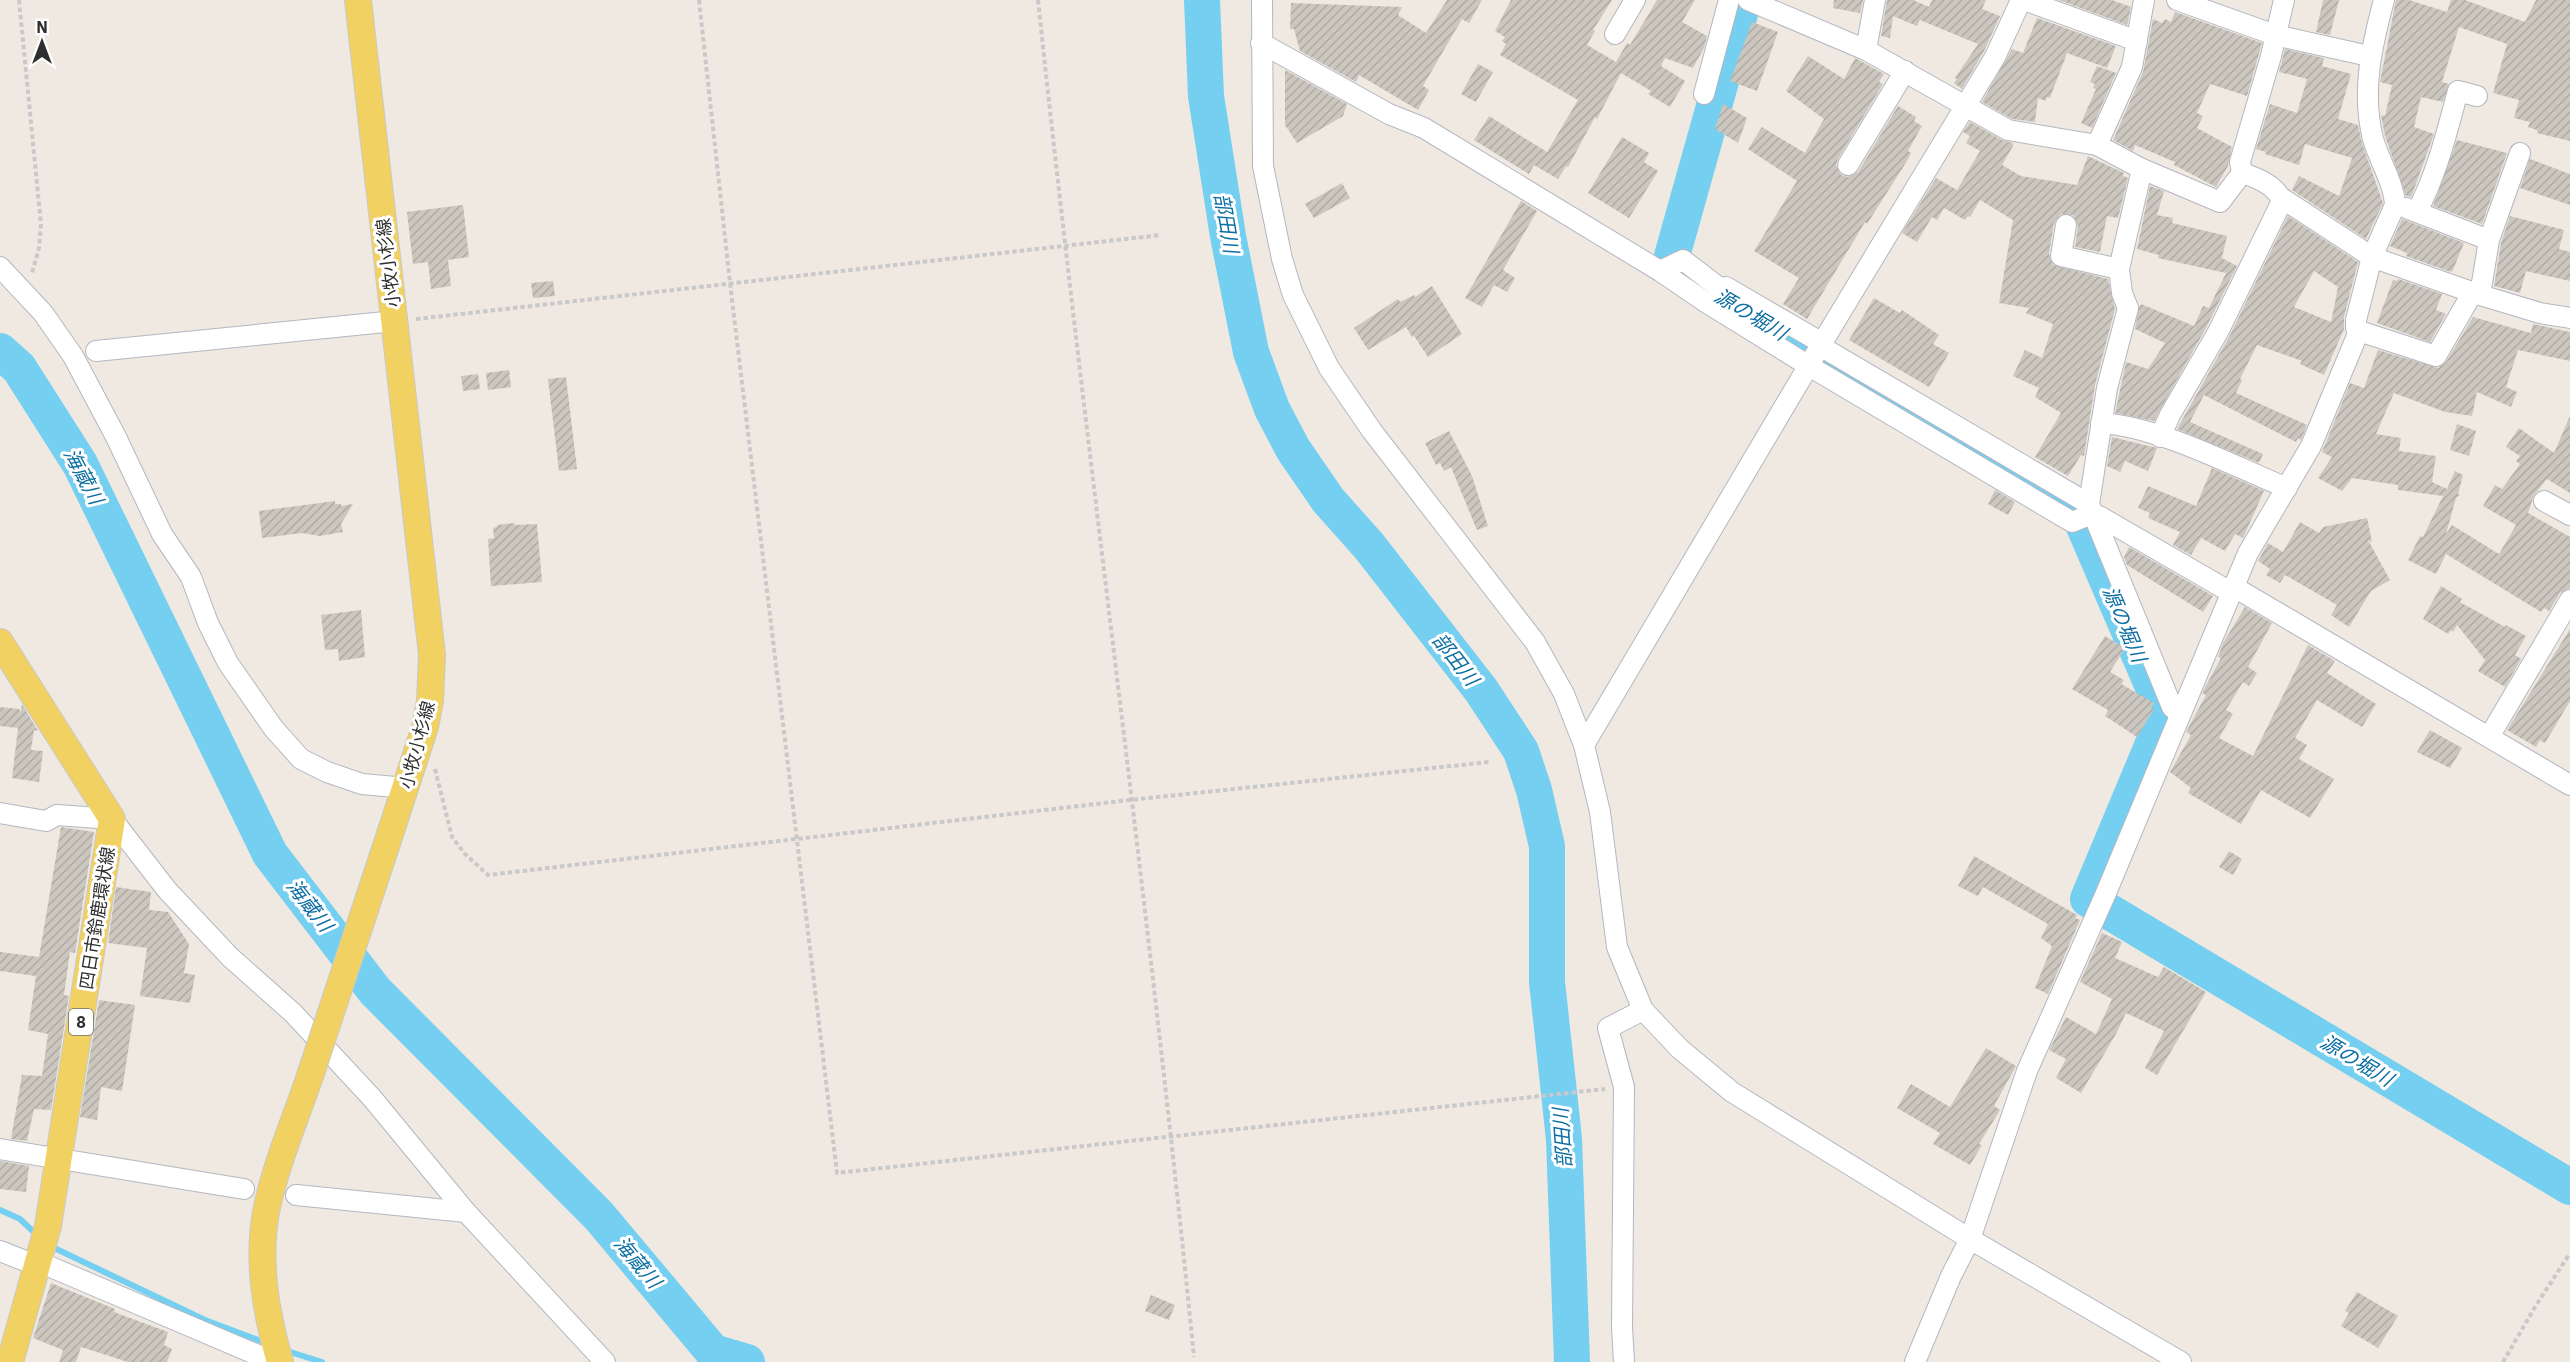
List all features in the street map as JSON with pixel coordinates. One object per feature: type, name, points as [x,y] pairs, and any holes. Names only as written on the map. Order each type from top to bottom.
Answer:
[{"type":"main road","name":"小牧小杉線","points":[[277,1361],[263,1274],[267,1211],[422,738],[430,701],[430,627],[358,0]]},
{"type":"main road","points":[[0,642],[112,819]]},
{"type":"main road","name":"四日市鈴鹿環状線","points":[[10,1362],[48,1226],[112,819]]},
{"type":"street","points":[[1262,0],[1263,166],[1282,259],[1293,295],[1329,368],[1371,431],[1535,642],[1564,694],[1584,745],[1600,812],[1617,947],[1643,1010],[1680,1049],[1732,1092],[1970,1239],[2181,1362]]},
{"type":"street","points":[[1615,34],[1635,0]]},
{"type":"street","points":[[1704,94],[1729,0]]},
{"type":"street","points":[[1750,0],[1866,50],[2008,130],[2097,145],[2142,169],[2220,202],[2242,172],[2241,162],[2284,0]]},
{"type":"street","points":[[1866,50],[1875,0]]},
{"type":"street","points":[[1584,745],[1816,353],[1995,57],[2023,0],[2137,41]]},
{"type":"street","points":[[2097,145],[2132,67],[2144,0]]},
{"type":"street","points":[[2178,0],[2216,7],[2275,35],[2369,56]]},
{"type":"street","points":[[2384,0],[2369,56],[2370,120],[2373,137],[2395,206],[2372,257],[2356,320],[2356,328],[2359,331],[2436,356],[2477,294],[2489,240],[2520,153]]},
{"type":"street","points":[[1261,43],[1389,114],[1424,128],[1660,271],[1707,303],[1816,353]]},
{"type":"street","points":[[1848,165],[1905,71]]},
{"type":"street","points":[[2417,211],[2425,197],[2444,142],[2457,91],[2477,96]]},
{"type":"street","points":[[2142,169],[2119,269],[2119,280],[2128,308],[2108,388],[2086,513],[2172,707],[2180,715]]},
{"type":"street","points":[[2242,172],[2256,178],[2283,199],[2372,257],[2477,294],[2540,313],[2570,318]]},
{"type":"street","points":[[2160,437],[2170,415],[2218,332],[2283,199]]},
{"type":"street","points":[[2395,206],[2417,211],[2489,240]]},
{"type":"street","points":[[2066,225],[2061,256],[2119,269]]},
{"type":"street","points":[[1660,271],[1683,260],[1721,289],[1726,287],[1816,353],[2086,513],[2233,590],[2570,785]]},
{"type":"street","points":[[0,267],[24,291],[58,335],[88,383],[162,534],[191,577],[208,623],[228,663],[274,729],[301,759],[327,772],[362,784],[406,788]]},
{"type":"street","points":[[96,351],[395,321]]},
{"type":"street","points":[[1915,1362],[1951,1276],[1970,1239],[2027,1071],[2106,893],[2248,553],[2311,446],[2359,331]]},
{"type":"street","points":[[2101,423],[2119,424],[2160,437],[2287,488]]},
{"type":"street","points":[[2544,501],[2570,515]]},
{"type":"street","points":[[2489,737],[2570,600]]},
{"type":"street","points":[[0,813],[46,820],[57,815],[112,819],[167,890],[230,957],[301,1021],[372,1098],[466,1212],[605,1362]]},
{"type":"street","points":[[1624,1362],[1624,1087],[1608,1028],[1643,1010]]},
{"type":"street","points":[[0,1149],[243,1189]]},
{"type":"street","points":[[296,1195],[466,1212]]},
{"type":"street","points":[[0,1251],[39,1264],[277,1361]]},
{"type":"path","points":[[19,0],[40,225],[36,265],[24,291]]},
{"type":"path","points":[[699,0],[730,283],[837,1173],[1601,1089]]},
{"type":"path","points":[[1038,0],[1064,245],[1172,1137],[1194,1357]]},
{"type":"path","points":[[395,321],[1161,236]]},
{"type":"path","points":[[422,738],[434,763],[452,837],[488,875],[1130,800],[1489,762]]},
{"type":"path","points":[[2504,1362],[2535,1306],[2570,1253]]},
{"type":"building","points":[[1447,0],[1482,0],[1469,23],[1462,19],[1445,48],[1423,86],[1429,90],[1418,110],[1359,75],[1356,82],[1300,51],[1294,29],[1290,29],[1291,3],[1402,7],[1398,15],[1426,33]]},
{"type":"building","points":[[1511,0],[1612,0],[1593,30],[1595,31],[1587,45],[1616,62],[1627,43],[1630,45],[1657,0],[1695,0],[1682,22],[1707,36],[1704,48],[1693,68],[1665,58],[1661,66],[1685,81],[1670,107],[1648,94],[1651,91],[1621,73],[1597,119],[1595,117],[1568,167],[1566,166],[1558,179],[1534,165],[1529,174],[1474,140],[1489,116],[1547,152],[1578,100],[1500,55],[1506,44],[1502,41],[1505,37],[1495,31]]},
{"type":"building","points":[[1834,0],[1863,0],[1860,13],[1833,8]]},
{"type":"building","points":[[1887,0],[1913,0],[1929,7],[1932,0],[1986,0],[1982,9],[2000,16],[1984,51],[1962,89],[1954,83],[1957,79],[1955,78],[1978,44],[1920,20],[1917,26],[1893,16],[1890,38],[1881,36]]},
{"type":"building","points":[[2059,0],[2112,0],[2131,7],[2127,25]]},
{"type":"building","points":[[2323,0],[2339,0],[2330,35],[2316,32]]},
{"type":"building","points":[[2396,0],[2409,0],[2447,12],[2451,0],[2465,0],[2525,22],[2536,0],[2570,0],[2570,141],[2537,133],[2537,130],[2528,127],[2530,122],[2514,118],[2519,100],[2493,93],[2507,44],[2459,27],[2442,82],[2449,84],[2443,102],[2421,97],[2414,127],[2434,134],[2411,197],[2406,196],[2385,136],[2381,115],[2385,116],[2392,85],[2380,82]]},
{"type":"building","points":[[2175,12],[2262,43],[2247,96],[2210,84],[2197,113],[2203,116],[2197,128],[2232,147],[2228,166],[2216,187],[2174,165],[2175,162],[2135,145],[2133,151],[2113,140],[2143,72],[2153,19],[2162,23],[2165,19],[2171,22]]},
{"type":"building","points":[[2037,18],[2116,46],[2107,68],[2067,53],[2050,98],[2047,97],[2046,101],[2038,98],[2035,122],[2012,119],[1982,102],[2012,49],[2023,53]]},
{"type":"building","points":[[1752,22],[1778,32],[1757,91],[1730,81]]},
{"type":"building","points":[[2285,49],[2324,58],[2322,66],[2351,74],[2338,119],[2358,125],[2383,203],[2366,239],[2292,190],[2299,176],[2339,196],[2352,158],[2305,144],[2299,165],[2256,149],[2270,104],[2297,113],[2307,79],[2279,72]]},
{"type":"building","points":[[1808,56],[1844,79],[1855,58],[1884,74],[1879,82],[1883,84],[1838,159],[1836,165],[1841,175],[1848,177],[1858,172],[1898,106],[1916,117],[1914,121],[1922,126],[1908,151],[1911,153],[1907,161],[1867,224],[1865,222],[1807,319],[1783,304],[1799,278],[1754,251],[1797,181],[1748,149],[1762,127],[1805,153],[1824,119],[1786,91]]},
{"type":"building","points":[[1478,64],[1493,72],[1476,102],[1461,94]]},
{"type":"building","points":[[2097,66],[2116,73],[2092,128],[2081,123],[2096,89],[2093,88],[2095,84],[2090,82]]},
{"type":"building","points":[[1285,70],[1347,104],[1343,116],[1297,143],[1285,125]]},
{"type":"building","points":[[1723,104],[1747,118],[1738,143],[1715,129]]},
{"type":"building","points":[[1970,122],[2002,140],[2013,143],[2002,165],[2021,176],[2077,185],[2088,156],[2124,173],[2123,176],[2128,178],[2118,218],[2107,216],[2100,252],[2075,247],[2078,226],[2073,215],[2061,214],[2054,223],[2049,254],[2053,265],[2108,279],[2115,309],[2095,385],[2084,456],[2081,455],[2068,476],[2035,457],[2061,413],[2035,397],[2039,388],[2013,376],[2025,350],[2042,358],[2053,324],[2026,313],[2029,308],[1999,303],[2013,220],[1980,200],[1970,217],[1968,216],[1965,220],[1944,208],[1937,220],[1932,217],[1917,242],[1902,233],[1936,178],[1957,190],[1980,151],[1966,143],[1970,136],[1963,132]]},
{"type":"building","points":[[1622,137],[1649,153],[1644,162],[1658,171],[1629,218],[1588,193]]},
{"type":"building","points":[[2457,140],[2507,153],[2482,224],[2433,206]]},
{"type":"building","points":[[2530,159],[2570,174],[2570,205],[2520,188]]},
{"type":"building","points":[[1342,183],[1350,198],[1314,218],[1305,204]]},
{"type":"building","points":[[2150,186],[2164,191],[2157,215],[2173,218],[2172,223],[2227,236],[2222,258],[2237,266],[2207,326],[2154,421],[2115,413],[2126,362],[2148,369],[2165,343],[2135,329],[2139,307],[2141,304],[2194,326],[2203,306],[2209,308],[2226,273],[2158,258],[2159,255],[2137,249]]},
{"type":"building","points":[[1521,201],[1537,211],[1503,270],[1515,278],[1507,292],[1494,285],[1482,307],[1465,298]]},
{"type":"building","points":[[463,205],[469,257],[448,260],[451,286],[431,289],[428,262],[413,264],[407,212]]},
{"type":"building","points":[[2288,216],[2358,262],[2344,317],[2344,329],[2324,375],[2300,364],[2302,361],[2257,345],[2240,379],[2242,380],[2236,393],[2307,425],[2301,440],[2298,438],[2296,442],[2204,395],[2190,422],[2263,454],[2259,463],[2177,429],[2229,337]],"holes":[[[2314,271],[2338,287],[2331,322],[2294,307]]]},
{"type":"building","points":[[2510,216],[2564,230],[2559,249],[2570,252],[2570,281],[2526,271],[2520,293],[2494,286],[2501,243]]},
{"type":"building","points":[[2402,219],[2464,243],[2451,272],[2406,256],[2407,253],[2390,246]]},
{"type":"building","points":[[2398,279],[2442,294],[2436,310],[2446,314],[2430,342],[2377,323],[2393,280]]},
{"type":"building","points":[[553,281],[555,296],[533,298],[531,283]]},
{"type":"building","points":[[1432,286],[1462,334],[1428,357],[1406,327],[1368,350],[1354,328],[1398,299],[1400,302],[1414,295],[1415,297]]},
{"type":"building","points":[[1874,298],[1900,313],[1902,310],[1939,335],[1933,344],[1949,353],[1929,387],[1849,340]]},
{"type":"building","points":[[2473,317],[2531,333],[2533,324],[2570,332],[2570,361],[2518,350],[2506,387],[2517,392],[2511,407],[2477,392],[2472,416],[2445,412],[2394,393],[2376,434],[2401,438],[2399,451],[2436,456],[2432,482],[2447,489],[2455,471],[2463,475],[2458,494],[2460,495],[2456,498],[2446,534],[2452,525],[2499,554],[2516,525],[2483,506],[2495,485],[2502,489],[2520,464],[2516,461],[2520,456],[2506,447],[2519,428],[2554,453],[2570,416],[2570,493],[2547,479],[2534,495],[2528,513],[2570,537],[2570,588],[2560,593],[2549,611],[2544,608],[2541,612],[2446,554],[2436,574],[2408,560],[2420,536],[2423,537],[2443,496],[2398,490],[2398,485],[2352,478],[2342,491],[2318,478],[2332,457],[2322,452],[2350,383],[2364,388],[2378,350],[2438,368],[2446,362]]},
{"type":"building","points":[[509,370],[511,387],[488,390],[486,373]]},
{"type":"building","points":[[478,374],[480,389],[463,391],[461,376]]},
{"type":"building","points":[[566,377],[577,469],[559,471],[548,379]]},
{"type":"building","points":[[2457,424],[2476,431],[2469,456],[2450,450]]},
{"type":"building","points":[[1449,431],[1472,476],[1488,526],[1477,530],[1451,467],[1444,471],[1440,463],[1436,465],[1425,443]]},
{"type":"building","points":[[2112,437],[2157,448],[2148,471],[2125,461],[2120,472],[2107,466]]},
{"type":"building","points":[[2212,468],[2264,491],[2243,538],[2235,534],[2225,551],[2201,538],[2191,555],[2173,545],[2180,532],[2148,518],[2150,513],[2138,508],[2148,486],[2196,506]]},
{"type":"building","points":[[1995,490],[2015,502],[2008,515],[1988,504]]},
{"type":"building","points":[[335,501],[335,504],[341,504],[341,506],[353,504],[341,524],[343,532],[320,536],[302,533],[262,538],[259,511]]},
{"type":"building","points":[[2367,518],[2372,542],[2368,540],[2390,580],[2371,591],[2349,627],[2331,615],[2337,605],[2285,575],[2280,583],[2266,575],[2270,569],[2258,561],[2268,543],[2283,552],[2300,522],[2319,533],[2323,527]]},
{"type":"building","points":[[514,523],[515,525],[537,524],[542,582],[491,586],[488,539],[494,538],[493,528],[497,525]]},
{"type":"building","points":[[2129,547],[2213,596],[2203,612],[2127,565],[2124,557]]},
{"type":"building","points":[[2441,586],[2462,599],[2460,602],[2526,636],[2515,655],[2521,659],[2505,687],[2478,671],[2485,660],[2457,625],[2453,632],[2451,630],[2448,634],[2423,619]]},
{"type":"building","points":[[2245,607],[2272,623],[2248,667],[2257,673],[2249,686],[2243,682],[2226,710],[2233,714],[2219,738],[2253,756],[2308,645],[2335,661],[2327,673],[2376,704],[2362,727],[2317,700],[2295,738],[2307,745],[2299,759],[2334,779],[2310,818],[2261,790],[2241,824],[2188,793],[2191,788],[2170,772],[2191,735],[2186,732],[2206,695],[2202,693],[2221,658],[2218,657],[2223,643]]},
{"type":"building","points":[[361,610],[365,657],[339,661],[338,649],[325,650],[321,615]]},
{"type":"building","points":[[2570,629],[2570,701],[2545,743],[2540,740],[2536,747],[2507,730]]},
{"type":"building","points":[[2105,636],[2125,648],[2110,672],[2124,680],[2121,684],[2154,703],[2151,708],[2154,709],[2137,737],[2105,716],[2108,710],[2072,689]]},
{"type":"building","points":[[22,704],[38,731],[34,730],[31,750],[43,751],[39,782],[12,778],[18,728],[0,726],[0,707],[19,709],[21,712]]},
{"type":"building","points":[[2430,730],[2462,748],[2450,768],[2417,752]]},
{"type":"building","points":[[61,827],[94,832],[75,953],[70,952],[64,995],[69,996],[51,1110],[34,1109],[27,1141],[11,1139],[22,1075],[42,1076],[48,1034],[28,1030],[36,976],[0,971],[0,952],[39,957]]},
{"type":"building","points":[[2229,851],[2242,859],[2233,875],[2219,867]]},
{"type":"building","points":[[1974,856],[2077,915],[2075,918],[2080,920],[2048,994],[2035,988],[2052,946],[2041,938],[2048,924],[1983,887],[1978,896],[1958,886]]},
{"type":"building","points":[[116,887],[151,892],[149,910],[168,912],[189,944],[184,973],[195,975],[190,1003],[140,996],[147,948],[108,943]]},
{"type":"building","points":[[2102,933],[2122,942],[2115,958],[2158,977],[2164,967],[2206,992],[2157,1075],[2145,1068],[2164,1031],[2126,1013],[2081,1093],[2056,1078],[2066,1059],[2049,1050],[2066,1017],[2096,1034],[2112,999],[2080,982]]},
{"type":"building","points":[[99,1000],[135,1005],[122,1091],[101,1087],[97,1120],[80,1117]]},
{"type":"building","points":[[1986,1048],[2016,1066],[1994,1106],[2000,1110],[1979,1144],[1982,1145],[1970,1165],[1933,1144],[1940,1133],[1897,1108],[1911,1084],[1950,1107]]},
{"type":"building","points":[[0,1161],[29,1166],[26,1192],[0,1189]]},
{"type":"building","points":[[51,1283],[115,1309],[114,1312],[168,1332],[164,1345],[172,1349],[167,1362],[128,1362],[81,1347],[76,1362],[59,1362],[63,1350],[33,1338]]},
{"type":"building","points":[[2357,1292],[2398,1316],[2378,1348],[2341,1326],[2349,1313],[2345,1311]]},
{"type":"building","points":[[1151,1295],[1175,1305],[1169,1320],[1145,1311]]},
{"type":"waterway","name":"部田川","points":[[1202,0],[1206,96],[1228,236],[1251,352],[1272,409],[1293,449],[1328,500],[1369,546],[1481,690],[1521,751],[1534,790],[1547,846],[1547,982],[1564,1139],[1572,1362]]},
{"type":"waterway","name":"源の堀川","points":[[1741,10],[1672,256],[1679,271],[1778,333],[2076,508],[2165,715],[2088,899],[2570,1187]]},
{"type":"waterway","name":"海蔵川","points":[[0,351],[19,368],[80,464],[270,854],[375,991],[599,1216],[713,1352],[747,1362]]},
{"type":"waterway","points":[[0,1210],[20,1219],[39,1237]]},
{"type":"waterway","points":[[48,1245],[205,1320],[269,1344]]},
{"type":"waterway","points":[[284,1350],[322,1362]]},
{"type":"waterway","points":[[702,1362],[713,1352]]}]
